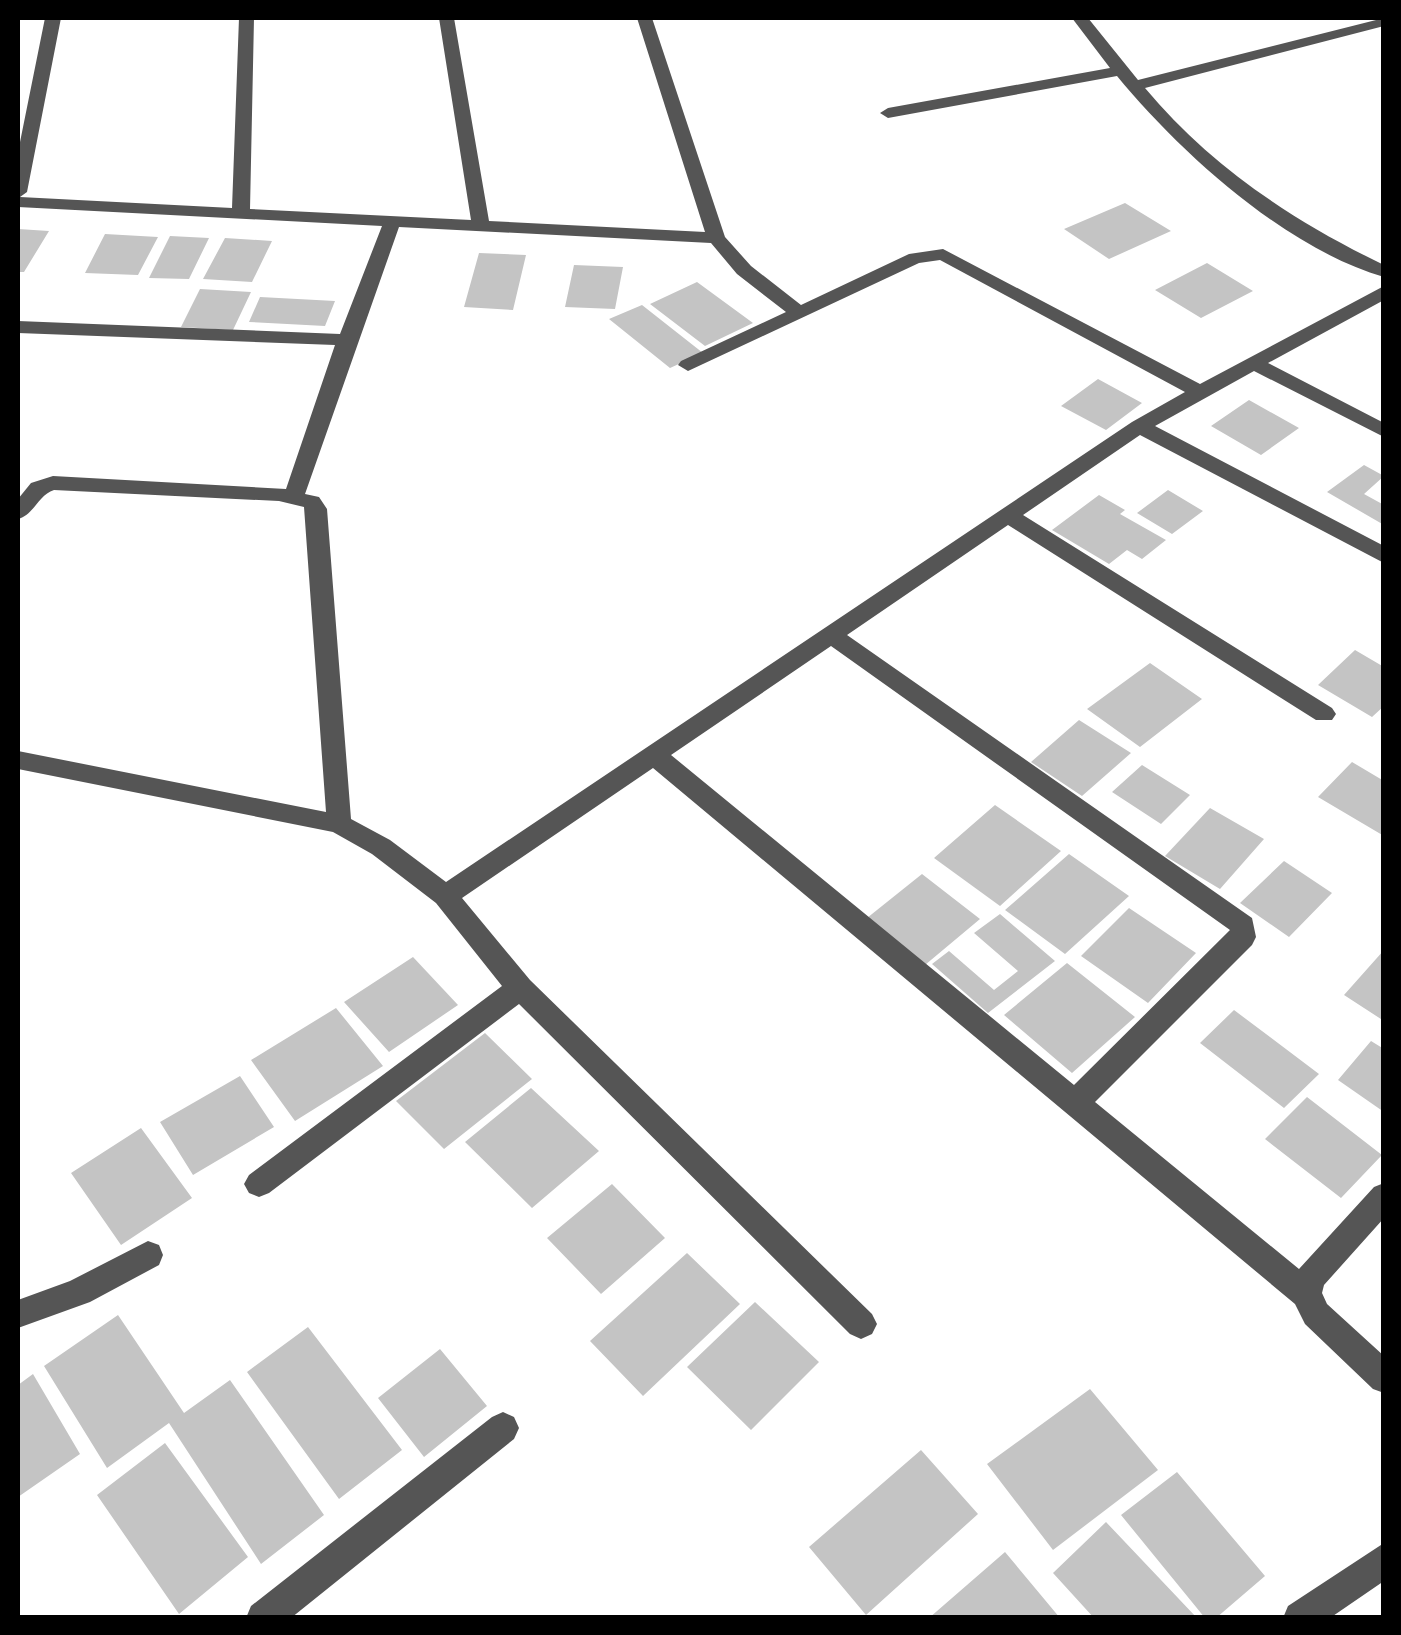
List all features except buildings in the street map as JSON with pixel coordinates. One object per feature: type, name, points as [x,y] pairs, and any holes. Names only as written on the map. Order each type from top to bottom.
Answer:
[{"type":"street","points":[[18,192],[53,18]]},
{"type":"street","points":[[241,212],[247,18]]},
{"type":"street","points":[[447,18],[481,226]]},
{"type":"street","points":[[645,18],[716,238],[744,270],[801,314]]},
{"type":"street","points":[[1080,18],[1131,87],[1212,171],[1298,229],[1379,264]]},
{"type":"street","points":[[1131,87],[1384,21]]},
{"type":"street","points":[[888,113],[1119,72]]},
{"type":"street","points":[[18,202],[716,238]]},
{"type":"street","points":[[294,496],[347,340],[394,220]]},
{"type":"street","points":[[688,364],[915,258],[942,254],[1198,391]]},
{"type":"street","points":[[445,896],[1139,426],[1384,292]]},
{"type":"street","points":[[18,326],[347,340]]},
{"type":"street","points":[[1251,362],[1384,431]]},
{"type":"street","points":[[1139,426],[1384,556]]},
{"type":"street","points":[[18,512],[38,488],[53,483],[294,496],[311,502],[316,509],[339,824]]},
{"type":"street","points":[[1009,516],[1324,714]]},
{"type":"street","points":[[831,636],[1243,925],[1243,938],[1075,1103]]},
{"type":"street","points":[[655,756],[1306,1294],[1316,1314],[1384,1378]]},
{"type":"street","points":[[18,760],[339,824],[381,846],[445,896],[520,988],[861,1324]]},
{"type":"street","points":[[259,1184],[520,988]]},
{"type":"street","points":[[1306,1294],[1310,1278],[1384,1196]]},
{"type":"street","points":[[18,1314],[79,1292],[148,1256]]},
{"type":"street","points":[[263,1618],[502,1428]]},
{"type":"street","points":[[1300,1618],[1384,1560]]}]
